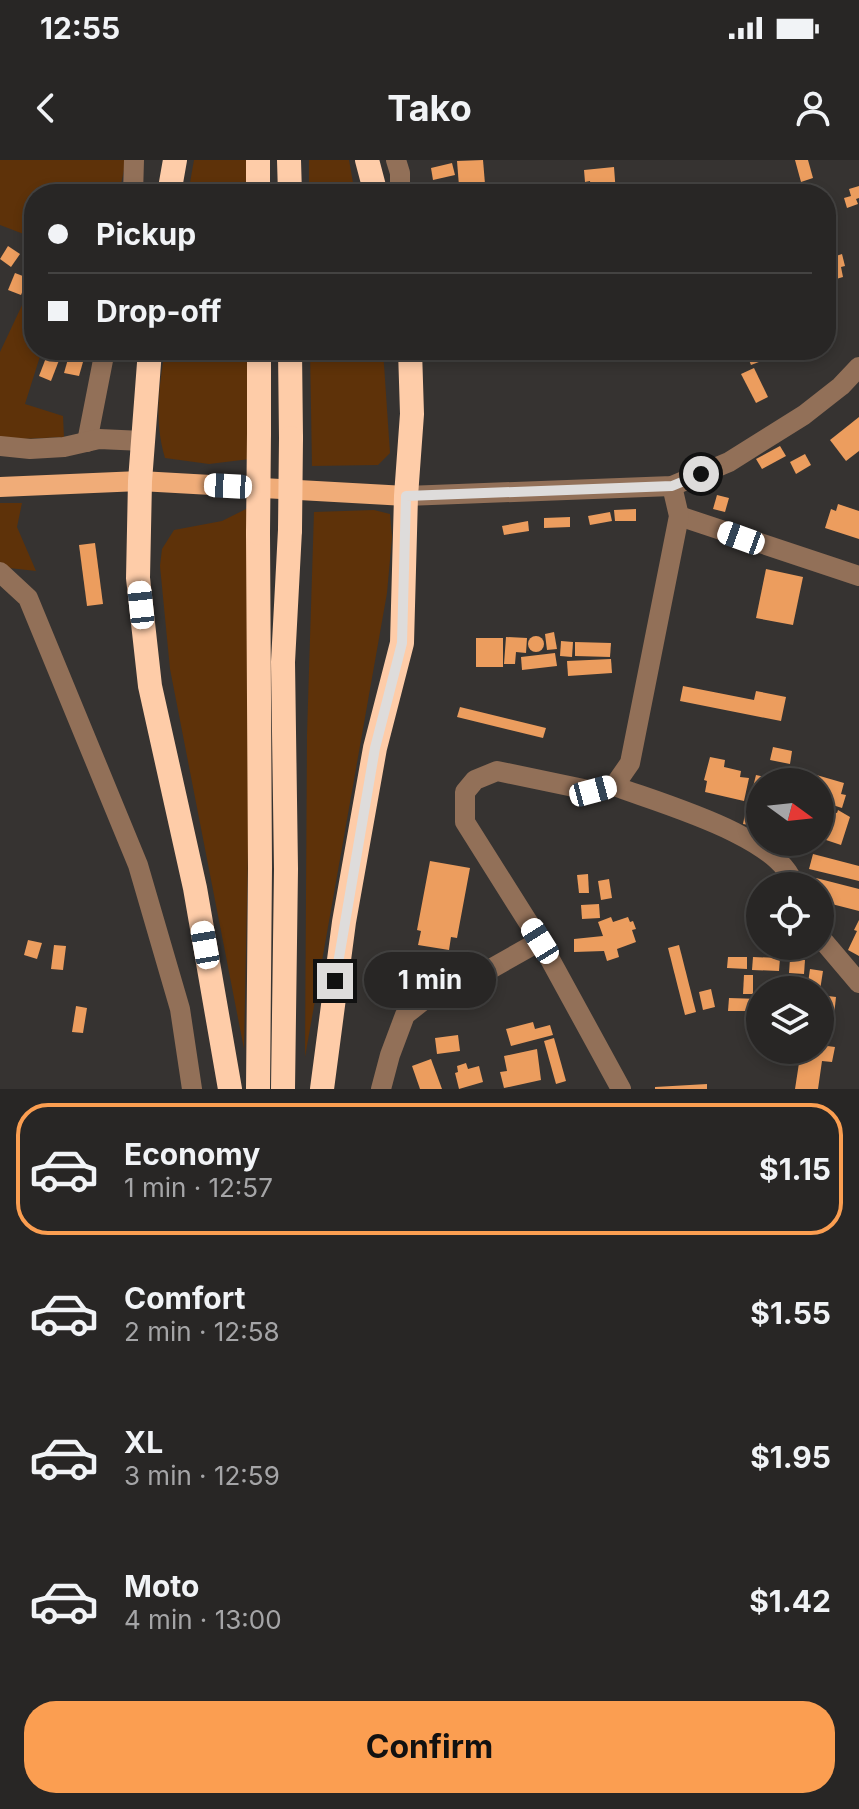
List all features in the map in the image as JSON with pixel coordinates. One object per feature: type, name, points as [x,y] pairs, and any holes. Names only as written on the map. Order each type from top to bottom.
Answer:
[{"type":"highway","points":[[171,184],[175,160]]},
{"type":"highway","points":[[258,160],[258,184]]},
{"type":"highway","points":[[289,160],[290,184]]},
{"type":"highway","points":[[367,160],[373,184]]},
{"type":"highway","points":[[149,360],[140,481],[138,578],[150,686],[195,888],[230,1089]]},
{"type":"highway","points":[[258,1089],[259,360]]},
{"type":"highway","points":[[283,1089],[286,869],[283,662],[290,530],[290,360]]},
{"type":"highway","points":[[322,1089],[340,951],[375,748],[402,643],[406,496],[412,414],[410,360]]},
{"type":"main road","points":[[0,487],[140,481],[406,496]]},
{"type":"street","points":[[133,184],[134,160]]},
{"type":"street","points":[[396,160],[400,184]]},
{"type":"street","points":[[87,442],[103,360]]},
{"type":"street","points":[[406,496],[672,486],[729,462],[804,415],[841,386],[859,367]]},
{"type":"street","points":[[0,446],[30,449],[64,447],[99,439],[143,441]]},
{"type":"street","points":[[614,786],[630,763],[679,516],[672,486]]},
{"type":"street","points":[[679,516],[859,576]]},
{"type":"street","points":[[0,572],[28,598],[138,865],[180,1009],[192,1089]]},
{"type":"street","points":[[621,1089],[540,941],[465,822],[465,792],[475,780],[497,771],[593,791],[614,786],[734,831],[774,856],[789,872]]},
{"type":"street","points":[[381,1089],[405,1015],[429,996],[471,980],[540,941]]},
{"type":"street","points":[[834,954],[859,983]]},
{"type":"shaded area","points":[[0,160],[126,160],[121,184],[24,184],[24,234],[0,225]]},
{"type":"shaded area","points":[[194,160],[249,160],[249,184],[190,184]]},
{"type":"shaded area","points":[[309,160],[349,160],[353,184],[309,184]]},
{"type":"shaded area","points":[[24,301],[24,360],[39,360],[25,404],[63,416],[64,437],[0,440],[0,352]]},
{"type":"shaded area","points":[[164,360],[249,360],[250,459],[209,464],[165,458],[159,418]]},
{"type":"shaded area","points":[[310,360],[384,360],[390,453],[378,465],[312,466]]},
{"type":"shaded area","points":[[0,503],[22,503],[17,527],[36,571],[0,567]]},
{"type":"shaded area","points":[[250,507],[244,1049],[170,669],[160,566],[162,549],[174,530],[222,521]]},
{"type":"shaded area","points":[[374,510],[390,514],[392,537],[387,593],[305,1057],[307,734],[314,512]]},
{"type":"building","points":[[483,160],[485,184],[459,184],[457,161]]},
{"type":"building","points":[[795,160],[808,160],[813,178],[801,182]]},
{"type":"building","points":[[452,163],[455,175],[433,180],[431,168]]},
{"type":"building","points":[[614,167],[615,184],[585,182],[584,170]]},
{"type":"building","points":[[859,186],[858,204],[847,208],[844,198],[851,196],[849,189]]},
{"type":"building","points":[[8,246],[20,254],[11,267],[0,259]]},
{"type":"building","points":[[842,254],[845,266],[841,267],[843,277],[836,279],[836,256]]},
{"type":"building","points":[[15,273],[24,276],[21,295],[8,290]]},
{"type":"building","points":[[45,360],[59,360],[51,381],[39,376]]},
{"type":"building","points":[[68,360],[83,362],[79,376],[64,373]]},
{"type":"building","points":[[754,368],[768,397],[756,403],[741,374]]},
{"type":"building","points":[[859,417],[859,451],[846,461],[830,440]]},
{"type":"building","points":[[780,446],[786,456],[762,469],[756,459]]},
{"type":"building","points":[[805,454],[811,465],[796,474],[790,462]]},
{"type":"building","points":[[717,495],[729,498],[725,512],[713,509]]},
{"type":"building","points":[[838,504],[859,511],[859,539],[825,528],[831,509],[836,511]]},
{"type":"building","points":[[636,509],[636,521],[615,521],[614,510]]},
{"type":"building","points":[[610,512],[612,521],[590,525],[588,516]]},
{"type":"building","points":[[570,517],[570,527],[544,528],[544,518]]},
{"type":"building","points":[[528,521],[529,531],[504,535],[502,526]]},
{"type":"building","points":[[95,543],[103,604],[87,606],[79,545]]},
{"type":"building","points":[[766,569],[803,577],[793,625],[756,618]]},
{"type":"building","points":[[554,632],[557,649],[547,650],[545,634]]},
{"type":"building","points":[[536,636],[542,638],[542,650],[536,652],[530,650],[528,644],[530,638]]},
{"type":"building","points":[[506,637],[527,638],[526,653],[516,652],[515,664],[504,664]]},
{"type":"building","points":[[476,638],[503,638],[503,667],[476,667]]},
{"type":"building","points":[[561,641],[573,642],[572,657],[560,656]]},
{"type":"building","points":[[575,642],[611,643],[610,657],[575,656]]},
{"type":"building","points":[[555,653],[557,666],[522,670],[521,657]]},
{"type":"building","points":[[611,659],[612,673],[568,676],[567,661]]},
{"type":"building","points":[[683,686],[754,700],[756,691],[786,697],[781,721],[680,701]]},
{"type":"building","points":[[460,707],[546,728],[543,738],[457,717]]},
{"type":"building","points":[[773,747],[792,751],[790,764],[770,760]]},
{"type":"building","points":[[710,757],[725,760],[724,767],[741,771],[740,777],[746,778],[744,801],[705,792],[707,781],[704,780]]},
{"type":"building","points":[[834,780],[844,783],[841,794],[846,795],[842,808],[834,805]]},
{"type":"building","points":[[838,810],[850,817],[841,845],[834,843],[834,812]]},
{"type":"building","points":[[812,856],[821,856],[859,866],[859,881],[834,875],[834,872],[809,869]]},
{"type":"building","points":[[430,861],[470,868],[457,938],[451,937],[449,950],[418,945],[421,931],[417,930]]},
{"type":"building","points":[[588,874],[589,893],[579,893],[577,875]]},
{"type":"building","points":[[609,879],[612,898],[601,900],[598,881]]},
{"type":"building","points":[[834,883],[859,889],[859,911],[834,905]]},
{"type":"building","points":[[599,904],[600,918],[582,919],[581,905]]},
{"type":"building","points":[[611,917],[613,922],[628,917],[630,922],[633,921],[636,942],[617,949],[619,957],[607,961],[604,951],[574,952],[574,939],[603,936],[598,922]]},
{"type":"building","points":[[859,920],[859,956],[848,950]]},
{"type":"building","points":[[28,940],[42,943],[37,959],[24,955]]},
{"type":"building","points":[[54,945],[66,946],[63,970],[51,969]]},
{"type":"building","points":[[679,945],[696,1012],[685,1015],[668,948]]},
{"type":"building","points":[[728,957],[746,957],[747,969],[727,968]]},
{"type":"building","points":[[753,960],[780,960],[779,971],[752,970]]},
{"type":"building","points":[[790,960],[805,960],[804,974],[789,973]]},
{"type":"building","points":[[810,969],[823,971],[822,976],[809,976]]},
{"type":"building","points":[[744,975],[753,975],[746,976],[746,994],[743,994]]},
{"type":"building","points":[[711,989],[715,1007],[703,1010],[699,992]]},
{"type":"building","points":[[729,998],[746,999],[746,1011],[728,1011]]},
{"type":"building","points":[[76,1006],[87,1008],[83,1033],[72,1032]]},
{"type":"building","points":[[533,1022],[535,1029],[550,1025],[553,1035],[511,1046],[506,1029]]},
{"type":"building","points":[[458,1035],[460,1051],[437,1054],[435,1038]]},
{"type":"building","points":[[554,1038],[566,1081],[556,1084],[544,1041]]},
{"type":"building","points":[[537,1049],[541,1080],[504,1088],[500,1072],[507,1071],[504,1056]]},
{"type":"building","points":[[431,1059],[442,1089],[420,1089],[412,1066]]},
{"type":"building","points":[[466,1063],[468,1069],[479,1066],[483,1082],[459,1089],[455,1073],[458,1072],[457,1066]]},
{"type":"building","points":[[799,1064],[822,1064],[818,1089],[795,1089]]},
{"type":"building","points":[[707,1084],[707,1089],[655,1089],[655,1087]]},
{"type":"route","points":[[335,981],[375,748],[402,643],[406,496],[672,486],[701,474]]}]
